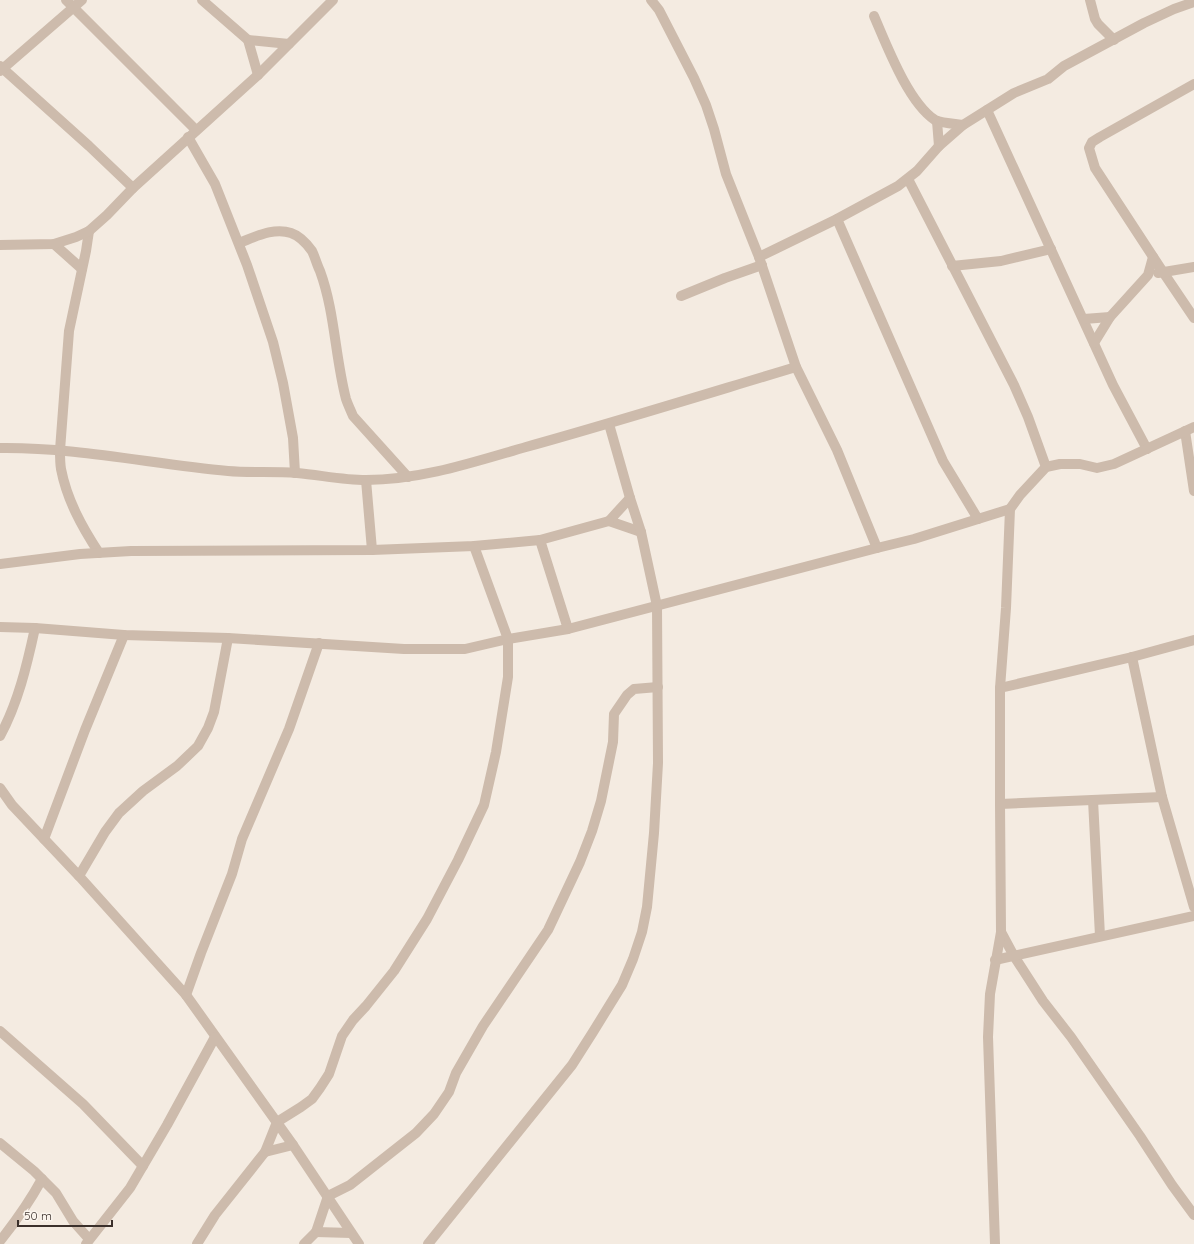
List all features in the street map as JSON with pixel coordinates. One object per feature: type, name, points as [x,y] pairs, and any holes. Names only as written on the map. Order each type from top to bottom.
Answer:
[{"type":"street","points":[[66,0],[192,134],[215,184],[239,243],[273,342],[283,384],[293,438],[295,473]]},
{"type":"street","points":[[82,0],[75,8],[1,68],[89,146],[132,188]]},
{"type":"street","points":[[202,0],[248,40],[258,75]]},
{"type":"street","points":[[0,254],[3,245],[54,244],[89,231],[107,215],[132,188],[258,75],[333,0]]},
{"type":"street","points":[[650,0],[659,10],[694,78],[706,105],[726,174],[760,261],[796,367],[837,450],[877,548]]},
{"type":"street","points":[[659,10],[664,0]]},
{"type":"street","points":[[1090,0],[1094,19],[1114,40]]},
{"type":"street","points":[[681,296],[725,278],[760,261],[898,186],[908,179],[939,146],[963,124],[1014,93],[1048,79],[1064,66],[1144,23],[1174,9],[1194,3]]},
{"type":"street","points":[[874,16],[894,61],[915,99],[927,113],[937,121],[963,124]]},
{"type":"street","points":[[248,40],[289,44]]},
{"type":"street","points":[[1194,84],[1100,137],[1092,142],[1089,148],[1095,168],[1194,318]]},
{"type":"street","points":[[987,110],[1113,385],[1146,449]]},
{"type":"street","points":[[937,121],[939,146]]},
{"type":"street","points":[[908,179],[1014,385],[1028,417],[1046,467]]},
{"type":"street","points":[[837,219],[944,461],[978,519]]},
{"type":"street","points":[[89,231],[69,332],[60,450],[61,468],[74,510],[99,553]]},
{"type":"street","points":[[239,243],[267,232],[292,233],[304,241],[312,252],[323,280],[331,311],[340,366],[350,409],[354,416],[408,477]]},
{"type":"street","points":[[54,244],[82,269]]},
{"type":"street","points":[[952,266],[1001,261],[1051,249]]},
{"type":"street","points":[[1094,344],[1110,317],[1148,275],[1153,257]]},
{"type":"street","points":[[1148,275],[1194,267]]},
{"type":"street","points":[[1084,319],[1110,317]]},
{"type":"street","points":[[0,448],[60,450],[229,471],[295,473],[366,480],[408,477],[469,463],[609,424],[796,367]]},
{"type":"street","points":[[428,1244],[572,1065],[622,985],[642,932],[647,907],[654,833],[658,764],[657,606],[641,532],[609,424]]},
{"type":"street","points":[[995,1244],[988,1037],[990,994],[1001,932],[1000,688],[1006,608],[1010,509],[1020,495],[1046,467],[1060,464],[1080,464],[1097,468],[1114,464],[1189,429],[1194,491]]},
{"type":"street","points":[[366,480],[372,550]]},
{"type":"street","points":[[0,564],[99,553],[147,551],[372,550],[474,546],[540,540],[609,521],[630,498]]},
{"type":"street","points":[[0,627],[35,628],[124,635],[228,638],[404,649],[465,649],[508,638],[568,629],[914,539],[1010,509]]},
{"type":"street","points":[[609,521],[641,532]]},
{"type":"street","points":[[540,540],[568,629]]},
{"type":"street","points":[[197,1244],[215,1215],[265,1152],[277,1122],[312,1099],[320,1088],[329,1074],[342,1036],[353,1020],[394,970],[427,919],[458,860],[484,805],[496,752],[508,677],[508,638],[474,546]]},
{"type":"street","points":[[0,736],[11,713],[20,687],[29,659],[35,628]]},
{"type":"street","points":[[44,839],[85,730],[124,635]]},
{"type":"street","points":[[79,876],[105,832],[119,813],[143,791],[177,766],[198,746],[208,728],[214,712],[228,638]]},
{"type":"street","points":[[1000,688],[1132,657],[1194,640]]},
{"type":"street","points":[[186,995],[200,953],[232,874],[242,839],[289,729],[319,643]]},
{"type":"street","points":[[1132,657],[1162,797],[1194,907]]},
{"type":"street","points":[[304,1244],[316,1232],[328,1196],[350,1185],[416,1133],[434,1114],[449,1092],[456,1073],[483,1026],[548,930],[580,862],[592,831],[601,801],[613,742],[614,714],[627,695],[634,689],[658,687]]},
{"type":"street","points":[[0,788],[12,805],[79,876],[186,995],[293,1145],[359,1244]]},
{"type":"street","points":[[1000,804],[1162,797]]},
{"type":"street","points":[[1093,800],[1100,936]]},
{"type":"street","points":[[996,960],[1194,916]]},
{"type":"street","points":[[1001,932],[1014,956],[1043,1001],[1140,1136],[1172,1185],[1194,1215]]},
{"type":"street","points":[[0,1031],[83,1104],[143,1166]]},
{"type":"street","points":[[0,1142],[56,1193],[88,1242],[130,1188],[215,1037]]},
{"type":"street","points":[[265,1152],[293,1145]]},
{"type":"street","points":[[0,1241],[13,1226],[28,1204],[42,1179]]},
{"type":"street","points":[[316,1232],[351,1233]]}]
